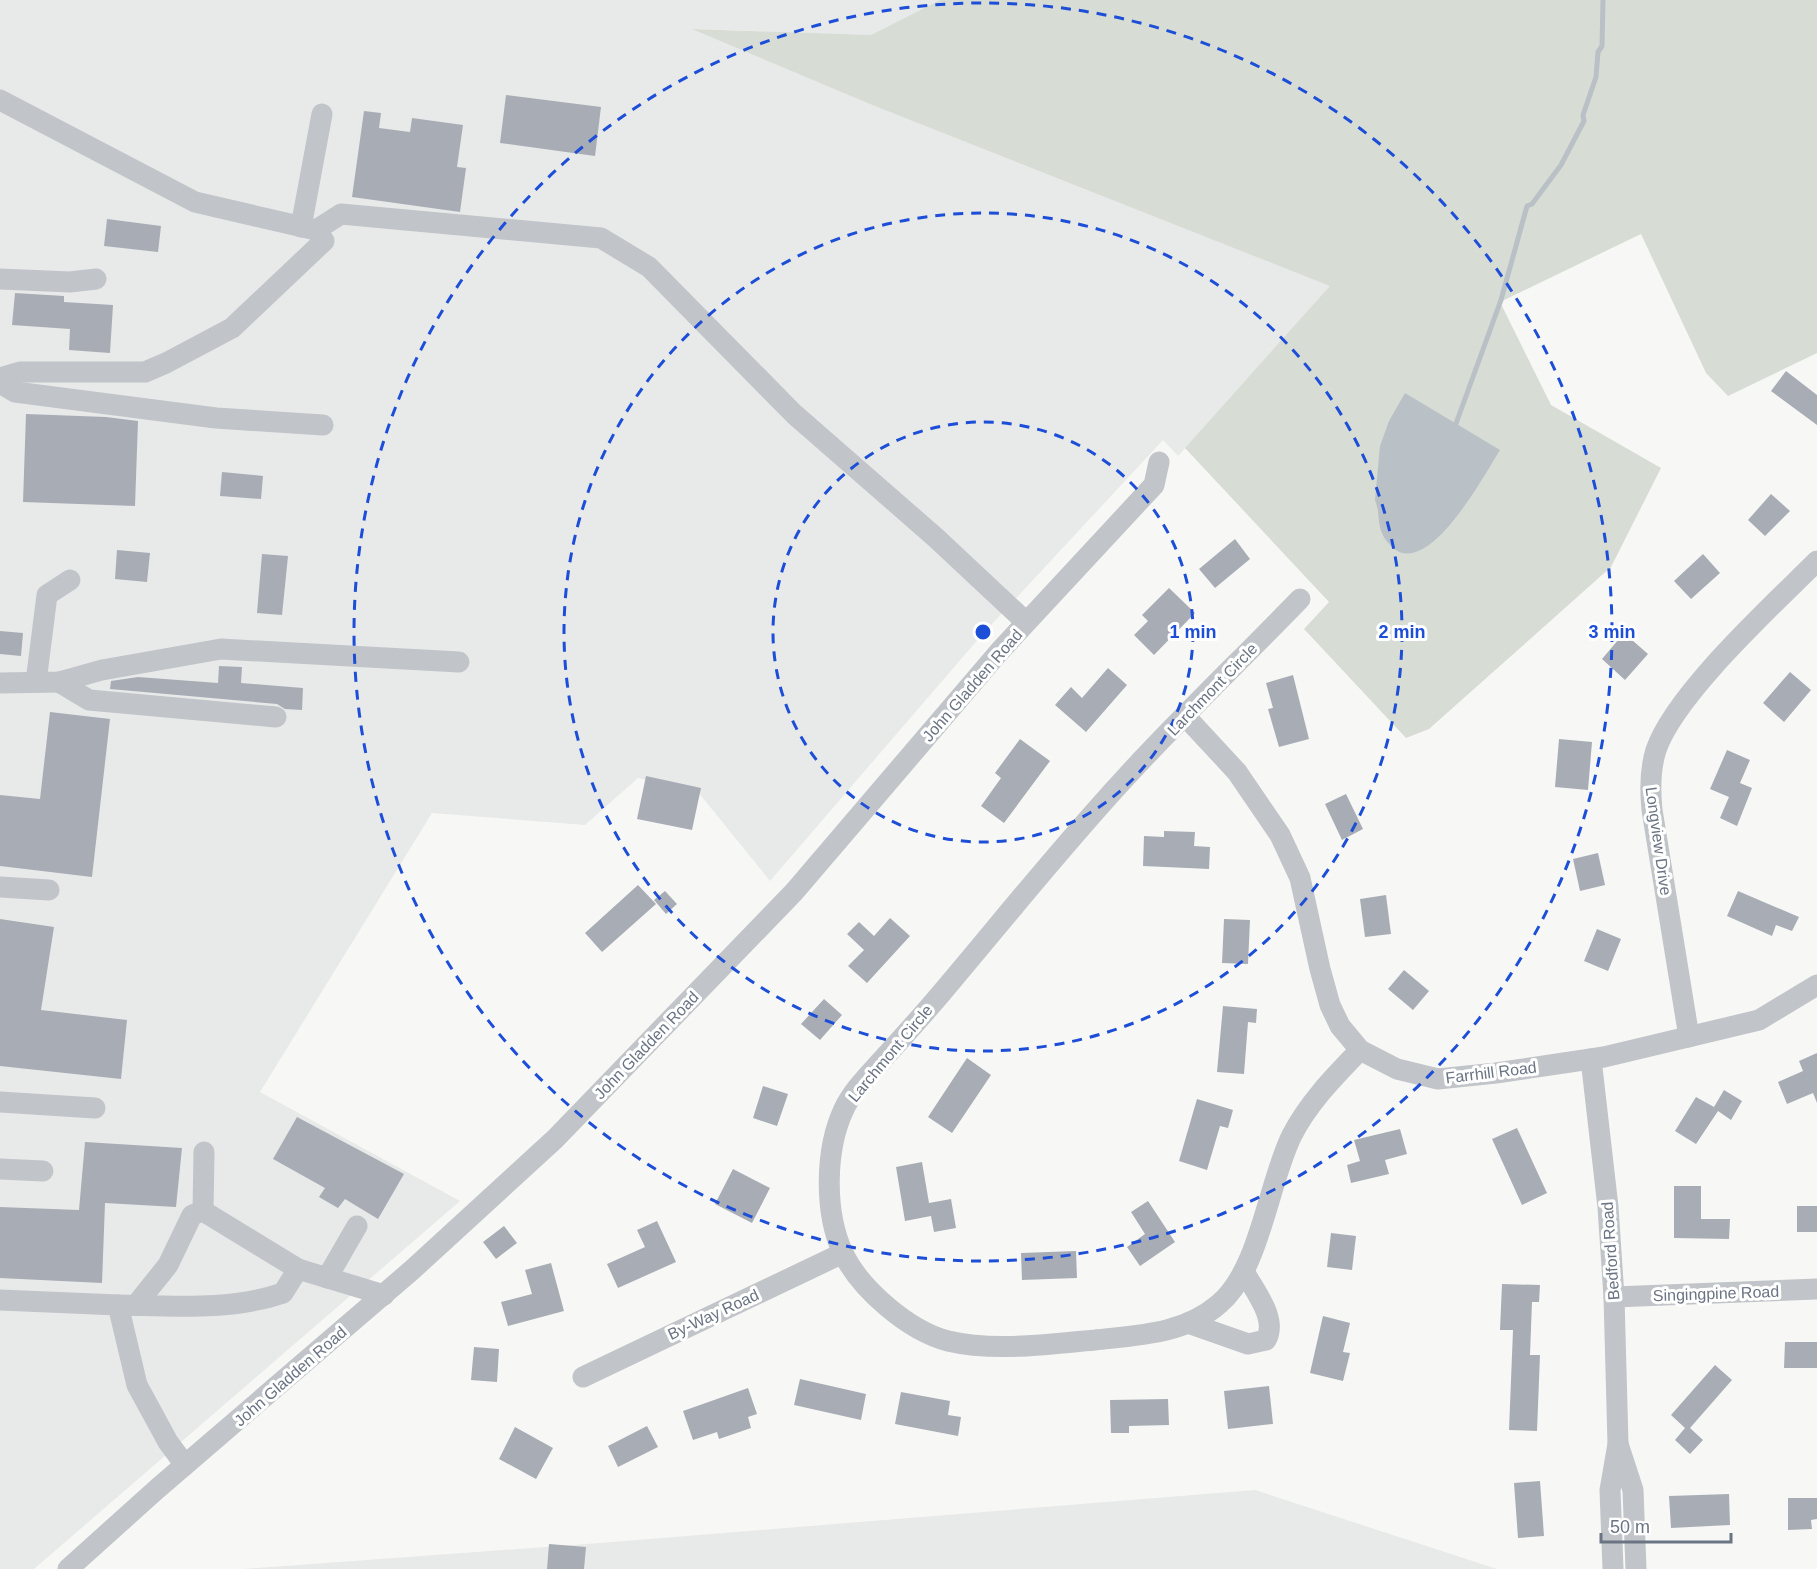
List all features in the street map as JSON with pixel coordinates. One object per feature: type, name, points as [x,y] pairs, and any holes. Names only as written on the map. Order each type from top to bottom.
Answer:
[{"type":"street","points":[[0,100],[195,202],[308,228],[324,241],[232,328],[145,372],[20,372],[0,378]]},
{"type":"street","points":[[308,228],[322,114]]},
{"type":"street","points":[[308,228],[341,214],[601,238],[649,267],[794,414],[935,537],[1026,622]]},
{"type":"street","points":[[0,279],[70,282],[96,279]]},
{"type":"street","points":[[0,383],[15,393],[216,418],[323,425]]},
{"type":"street","name":"John Gladden Road","points":[[68,1569],[185,1465],[384,1295],[563,1131],[794,892],[1026,622],[1154,485],[1159,462]]},
{"type":"street","name":"Longview Drive","points":[[1689,1037],[1652,810],[1650,787],[1656,750],[1678,711],[1706,676],[1817,561]]},
{"type":"street","points":[[36,682],[47,595],[70,580]]},
{"type":"street","name":"Larchmont Circle","points":[[1300,599],[1126,777],[924,1014],[857,1088],[845,1107],[837,1128],[830,1175],[835,1227],[843,1253],[864,1283],[893,1312],[908,1323],[948,1341],[994,1346],[1062,1343],[1154,1334],[1191,1324],[1220,1304],[1245,1273],[1282,1159],[1294,1132],[1324,1089],[1360,1050]]},
{"type":"street","points":[[0,682],[59,682],[102,670],[221,649],[459,662]]},
{"type":"street","points":[[59,682],[88,700],[276,717]]},
{"type":"street","name":"Farrhill Road","points":[[1186,717],[1237,772],[1280,835],[1299,878],[1330,1005],[1340,1026],[1360,1050],[1397,1069],[1438,1078],[1591,1059],[1759,1020],[1817,985]]},
{"type":"street","points":[[0,887],[49,890]]},
{"type":"street","name":"Bedford Road","points":[[1591,1059],[1608,1207],[1614,1297],[1618,1444],[1610,1490],[1613,1569]]},
{"type":"street","points":[[0,1102],[95,1108]]},
{"type":"street","points":[[203,1211],[204,1152]]},
{"type":"street","points":[[0,1169],[43,1172]]},
{"type":"street","points":[[203,1211],[298,1269],[384,1295]]},
{"type":"street","points":[[127,1305],[168,1265],[192,1215],[203,1211]]},
{"type":"street","points":[[327,1278],[357,1226]]},
{"type":"street","name":"By-Way Road","points":[[583,1377],[843,1253]]},
{"type":"street","points":[[0,1300],[127,1305],[217,1305],[261,1301],[284,1293],[298,1269]]},
{"type":"street","points":[[1191,1324],[1248,1344],[1266,1340],[1271,1331],[1269,1319],[1245,1273]]},
{"type":"street","name":"Singingpine Road","points":[[1614,1297],[1817,1289]]},
{"type":"street","points":[[127,1305],[136,1385],[168,1442],[185,1465]]},
{"type":"street","name":"Bedford Road","points":[[1618,1444],[1633,1490],[1636,1569]]},
{"type":"shaded area","points":[[0,0],[940,0],[871,35],[694,29],[1331,286],[1178,456],[1163,440],[980,637],[770,881],[698,792],[638,778],[585,825],[432,813],[260,1092],[460,1201],[34,1569],[0,1569]]},
{"type":"shaded area","points":[[940,0],[1817,0],[1817,353],[1728,396],[1706,373],[1641,234],[1500,302],[1551,405],[1661,468],[1611,567],[1429,729],[1406,738],[1304,629],[1329,602],[1185,448],[1330,286],[870,104],[692,29],[871,35]]},
{"type":"shaded area","points":[[1405,393],[1500,450],[1454,520],[1438,537],[1422,549],[1406,553],[1392,547],[1386,541],[1375,500],[1380,446],[1389,421]]},
{"type":"shaded area","points":[[1255,1490],[1497,1569],[243,1569],[600,1543]]},
{"type":"building","points":[[506,95],[601,107],[595,156],[500,143]]},
{"type":"building","points":[[364,111],[381,113],[379,128],[410,132],[412,118],[463,125],[457,167],[466,168],[460,212],[352,197]]},
{"type":"building","points":[[107,219],[161,226],[158,252],[104,246]]},
{"type":"building","points":[[15,293],[64,296],[64,302],[113,305],[110,353],[69,350],[70,329],[12,325]]},
{"type":"building","points":[[1786,371],[1817,395],[1817,425],[1771,391]]},
{"type":"building","points":[[26,414],[106,417],[138,421],[135,506],[23,502]]},
{"type":"building","points":[[222,472],[263,476],[261,499],[220,496]]},
{"type":"building","points":[[1771,494],[1790,511],[1765,536],[1748,520]]},
{"type":"building","points":[[1235,539],[1250,559],[1215,588],[1199,569]]},
{"type":"building","points":[[117,550],[150,553],[147,582],[115,579]]},
{"type":"building","points":[[262,554],[288,556],[282,615],[257,613]]},
{"type":"building","points":[[1703,554],[1720,573],[1691,599],[1674,581]]},
{"type":"building","points":[[1169,588],[1195,613],[1154,655],[1134,635],[1148,621],[1142,615]]},
{"type":"building","points":[[0,631],[23,633],[21,656],[0,654]]},
{"type":"building","points":[[1624,633],[1648,654],[1625,680],[1602,659]]},
{"type":"building","points":[[219,666],[242,667],[241,683],[303,688],[302,710],[285,709],[277,704],[110,689],[111,681],[138,677],[218,683]]},
{"type":"building","points":[[1108,668],[1127,685],[1086,732],[1055,705],[1071,687],[1082,698]]},
{"type":"building","points":[[1790,672],[1811,690],[1784,722],[1763,703]]},
{"type":"building","points":[[1293,675],[1309,739],[1279,747],[1268,709],[1273,708],[1266,683]]},
{"type":"building","points":[[50,712],[110,719],[92,877],[0,866],[0,795],[40,799]]},
{"type":"building","points":[[1020,739],[1050,761],[1004,823],[981,806],[1001,778],[995,773]]},
{"type":"building","points":[[1559,739],[1592,742],[1588,790],[1555,787]]},
{"type":"building","points":[[1727,750],[1750,760],[1740,783],[1752,788],[1737,826],[1720,818],[1729,797],[1710,789]]},
{"type":"building","points":[[646,776],[701,788],[692,830],[637,819]]},
{"type":"building","points":[[1346,794],[1363,829],[1342,840],[1325,804]]},
{"type":"building","points":[[1164,831],[1195,832],[1194,846],[1210,847],[1209,869],[1143,866],[1144,836],[1164,837]]},
{"type":"building","points":[[1598,853],[1605,885],[1580,891],[1573,859]]},
{"type":"building","points":[[638,885],[656,904],[602,952],[585,933]]},
{"type":"building","points":[[665,891],[677,904],[666,914],[654,900]]},
{"type":"building","points":[[1738,891],[1799,917],[1792,931],[1776,925],[1772,936],[1727,916]]},
{"type":"building","points":[[1386,895],[1391,934],[1365,937],[1360,899]]},
{"type":"building","points":[[890,918],[910,936],[867,983],[848,966],[864,950],[847,934],[859,922],[874,936]]},
{"type":"building","points":[[0,919],[54,927],[41,1010],[127,1020],[121,1079],[0,1066]]},
{"type":"building","points":[[1224,919],[1250,920],[1248,964],[1222,963]]},
{"type":"building","points":[[1597,929],[1621,939],[1608,971],[1584,961]]},
{"type":"building","points":[[1404,970],[1429,991],[1413,1010],[1388,989]]},
{"type":"building","points":[[824,999],[842,1015],[820,1040],[801,1024]]},
{"type":"building","points":[[1223,1006],[1257,1009],[1256,1023],[1248,1022],[1244,1074],[1217,1072]]},
{"type":"building","points":[[1817,1053],[1817,1103],[1813,1093],[1787,1104],[1778,1082],[1803,1071],[1799,1061]]},
{"type":"building","points":[[967,1058],[991,1075],[952,1133],[928,1117]]},
{"type":"building","points":[[763,1086],[788,1094],[777,1126],[753,1118]]},
{"type":"building","points":[[1724,1090],[1742,1101],[1731,1120],[1718,1111],[1696,1144],[1675,1131],[1696,1097],[1714,1107]]},
{"type":"building","points":[[1197,1099],[1233,1110],[1228,1128],[1220,1126],[1207,1170],[1179,1161]]},
{"type":"building","points":[[297,1117],[404,1174],[378,1219],[345,1199],[338,1208],[319,1197],[325,1188],[273,1159]]},
{"type":"building","points":[[1517,1128],[1547,1193],[1522,1205],[1492,1139]]},
{"type":"building","points":[[1400,1129],[1407,1154],[1385,1160],[1389,1174],[1351,1183],[1347,1165],[1360,1161],[1354,1140]]},
{"type":"building","points":[[85,1142],[182,1148],[176,1207],[105,1203],[102,1283],[0,1278],[0,1207],[79,1210]]},
{"type":"building","points":[[922,1162],[929,1203],[951,1199],[956,1228],[934,1232],[931,1216],[905,1221],[896,1167]]},
{"type":"building","points":[[733,1169],[770,1188],[752,1223],[715,1204]]},
{"type":"building","points":[[1674,1186],[1701,1186],[1701,1219],[1730,1219],[1729,1239],[1674,1238]]},
{"type":"building","points":[[1148,1201],[1175,1242],[1140,1266],[1127,1247],[1145,1234],[1131,1212]]},
{"type":"building","points":[[1797,1206],[1817,1206],[1817,1232],[1797,1232]]},
{"type":"building","points":[[657,1221],[676,1262],[618,1288],[607,1264],[645,1247],[637,1230]]},
{"type":"building","points":[[504,1226],[517,1243],[496,1259],[483,1242]]},
{"type":"building","points":[[1331,1233],[1356,1236],[1352,1270],[1327,1267]]},
{"type":"building","points":[[1076,1251],[1077,1278],[1022,1280],[1021,1253]]},
{"type":"building","points":[[551,1263],[564,1311],[508,1326],[501,1302],[532,1294],[525,1270]]},
{"type":"building","points":[[1502,1284],[1540,1285],[1539,1302],[1532,1302],[1530,1355],[1540,1355],[1537,1431],[1509,1430],[1513,1330],[1500,1330]]},
{"type":"building","points":[[1323,1316],[1350,1323],[1343,1352],[1350,1353],[1343,1381],[1310,1373]]},
{"type":"building","points":[[1785,1342],[1817,1342],[1817,1368],[1784,1368]]},
{"type":"building","points":[[474,1347],[499,1349],[497,1382],[471,1380]]},
{"type":"building","points":[[1715,1365],[1732,1380],[1690,1428],[1703,1440],[1690,1454],[1675,1440],[1685,1428],[1671,1415]]},
{"type":"building","points":[[800,1379],[866,1394],[861,1420],[794,1405]]},
{"type":"building","points":[[1269,1386],[1273,1424],[1228,1429],[1224,1391]]},
{"type":"building","points":[[748,1388],[757,1414],[748,1417],[751,1428],[719,1439],[717,1432],[693,1440],[683,1411]]},
{"type":"building","points":[[901,1392],[950,1401],[948,1415],[961,1417],[958,1436],[895,1424]]},
{"type":"building","points":[[1168,1399],[1169,1425],[1129,1426],[1129,1433],[1111,1433],[1110,1400]]},
{"type":"building","points":[[647,1426],[658,1447],[618,1467],[608,1446]]},
{"type":"building","points":[[515,1427],[553,1448],[536,1479],[499,1459]]},
{"type":"building","points":[[1540,1481],[1544,1536],[1518,1538],[1514,1483]]},
{"type":"building","points":[[1729,1494],[1730,1525],[1671,1528],[1669,1496]]},
{"type":"building","points":[[1788,1498],[1817,1498],[1817,1519],[1811,1520],[1812,1529],[1788,1530]]},
{"type":"building","points":[[549,1544],[586,1547],[584,1569],[547,1569]]},
{"type":"waterway","points":[[1454,429],[1501,300],[1527,206],[1532,204],[1561,165],[1584,121],[1583,115],[1596,77],[1598,52],[1602,46],[1603,0]]}]
